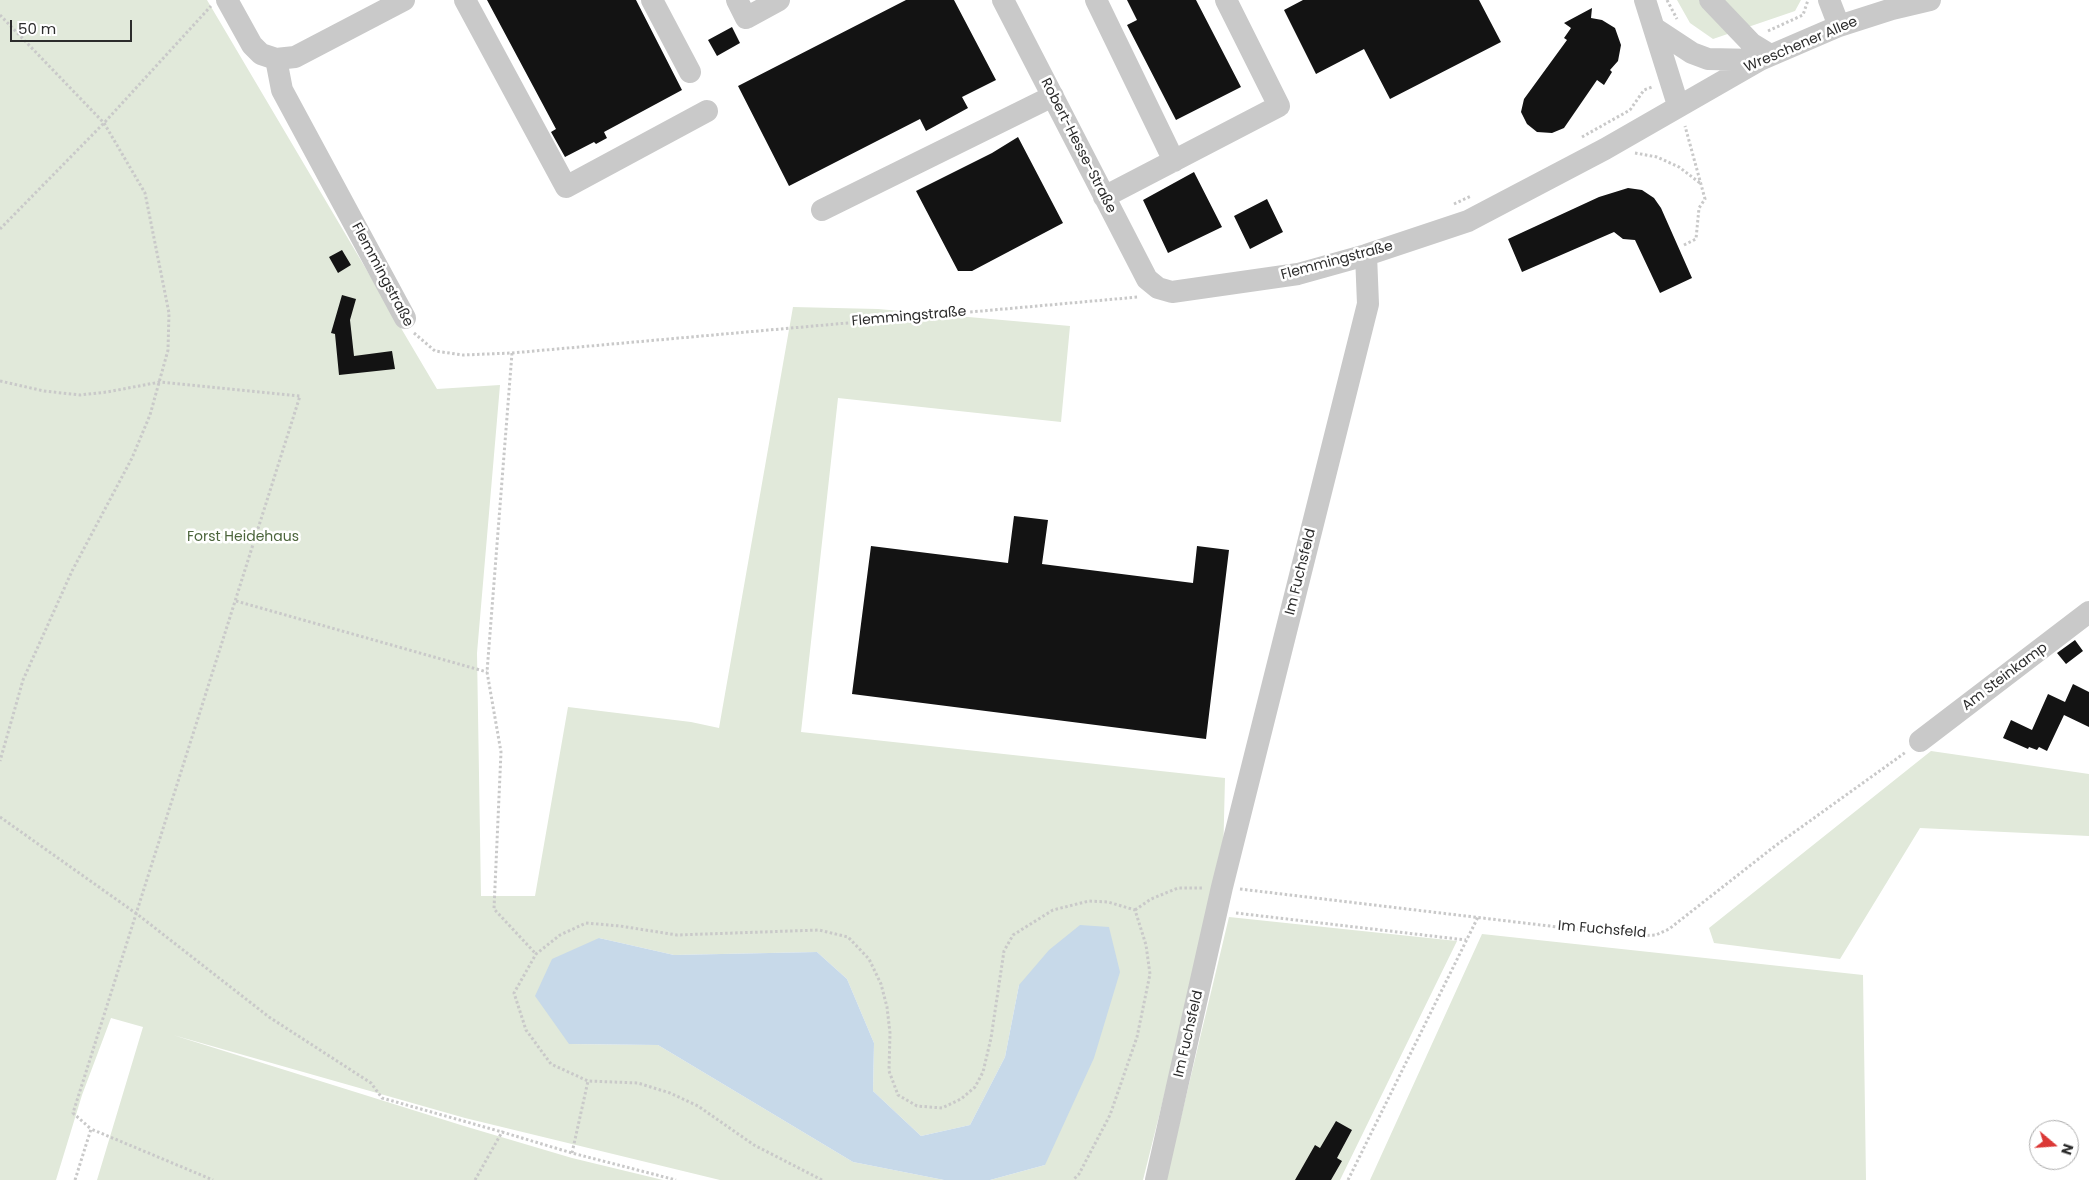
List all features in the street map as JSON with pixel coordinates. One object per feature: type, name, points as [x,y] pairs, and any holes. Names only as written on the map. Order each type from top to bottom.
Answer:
[{"type":"street","points":[[220,2],[252,45],[262,54],[276,59],[295,57],[404,0]]},
{"type":"street","points":[[464,0],[566,188],[707,111]]},
{"type":"street","points":[[652,0],[690,72]]},
{"type":"street","points":[[737,0],[746,18],[779,0]]},
{"type":"street","name":"Robert-Hesse-Straße","points":[[1003,0],[1147,279],[1158,288]]},
{"type":"street","points":[[1096,0],[1174,161]]},
{"type":"street","points":[[1104,197],[1279,106],[1226,0]]},
{"type":"street","points":[[1645,0],[1678,105]]},
{"type":"street","points":[[1710,0],[1765,58]]},
{"type":"street","points":[[1830,0],[1839,26]]},
{"type":"street","name":"Wreschener Allee","points":[[1678,105],[1765,58],[1839,26],[1892,9],[1930,0]]},
{"type":"street","points":[[1654,28],[1692,53],[1708,58],[1765,58]]},
{"type":"street","name":"Flemmingstraße","points":[[276,59],[282,90],[405,318]]},
{"type":"street","points":[[822,210],[1053,96]]},
{"type":"street","name":"Flemmingstraße","points":[[1158,288],[1172,292],[1289,276],[1366,256],[1468,221],[1604,148],[1678,105]]},
{"type":"street","name":"Im Fuchsfeld","points":[[1156,1180],[1222,887],[1368,304],[1366,256]]},
{"type":"street","name":"Am Steinkamp","points":[[1920,741],[2089,612]]},
{"type":"path","points":[[0,229],[220,2]]},
{"type":"path","points":[[0,15],[104,123],[145,193],[169,313],[168,350],[150,415],[132,458],[72,571],[23,680],[0,761]]},
{"type":"path","points":[[1580,138],[1630,110],[1644,90],[1670,80]]},
{"type":"path","points":[[1684,245],[1696,239],[1699,208],[1705,199],[1685,126]]},
{"type":"path","points":[[1604,148],[1657,157],[1679,167],[1700,183]]},
{"type":"path","points":[[1447,207],[1480,192]]},
{"type":"path","name":"Flemmingstraße","points":[[405,318],[416,336],[435,351],[463,355],[512,353],[1138,297],[1158,288]]},
{"type":"path","points":[[512,353],[487,672],[501,752],[494,909],[536,954]]},
{"type":"path","points":[[0,381],[44,391],[80,395],[160,382],[300,396],[73,1113],[91,1129],[213,1180]]},
{"type":"path","points":[[236,601],[487,672]]},
{"type":"path","name":"Im Fuchsfeld","points":[[1222,887],[1634,936],[1656,935],[1669,928],[1775,846],[1920,741]]},
{"type":"path","points":[[0,817],[137,914],[270,1017],[371,1083],[382,1098],[572,1153],[676,1180]]},
{"type":"path","points":[[1135,910],[1151,899],[1178,888],[1222,887]]},
{"type":"path","points":[[822,1180],[754,1145],[698,1106],[670,1093],[638,1082],[588,1081],[551,1064],[526,1030],[514,994],[536,954],[560,935],[586,923],[677,935],[819,930],[848,936],[869,960],[881,984],[887,1007],[890,1033],[889,1071],[898,1095],[917,1106],[942,1108],[961,1099],[975,1087],[983,1072],[991,1038],[1004,951],[1013,935],[1053,910],[1088,901],[1108,902],[1135,910]]},
{"type":"path","points":[[1073,1180],[1079,1174],[1110,1115],[1137,1037],[1150,974],[1146,945],[1135,910]]},
{"type":"path","points":[[1217,910],[1466,940]]},
{"type":"path","points":[[1348,1180],[1478,916]]},
{"type":"path","points":[[572,1153],[588,1081]]},
{"type":"path","points":[[75,1180],[91,1129]]},
{"type":"path","points":[[475,1180],[502,1132]]},
{"type":"green space","name":"Forst Heidehaus","points":[[0,0],[207,0],[437,389],[500,385],[477,653],[481,896],[535,896],[568,707],[691,722],[719,728],[793,307],[878,309],[1070,326],[1061,422],[838,398],[801,732],[1225,778],[1223,860],[1143,1180],[990,1180],[1045,1165],[1019,985],[1005,1057],[970,1125],[921,1136],[873,1091],[874,1043],[847,979],[817,952],[674,955],[599,938],[569,1044],[658,1045],[853,1162],[944,1180],[720,1180],[465,1118],[173,1035],[572,1158],[663,1180],[97,1180],[143,1027],[111,1018],[82,1095],[56,1180],[0,1180]]},
{"type":"green space","points":[[1677,0],[1801,0],[1795,11],[1713,39],[1690,23]]},
{"type":"green space","points":[[1931,751],[2089,774],[2089,836],[1920,828],[1840,959],[1714,943],[1709,928]]},
{"type":"green space","points":[[1229,917],[1457,941],[1340,1180],[1166,1180]]},
{"type":"green space","points":[[1482,934],[1863,975],[1866,1180],[1370,1180]]},
{"type":"water","points":[[1080,925],[1109,927],[1120,972],[1094,1058],[1045,1165],[990,1180],[944,1180],[853,1162],[658,1045],[569,1044],[535,996],[552,959],[599,938],[674,955],[817,952],[847,979],[874,1043],[873,1091],[921,1136],[970,1125],[1005,1057],[1019,985],[1049,950]]},
{"type":"building","points":[[487,0],[636,0],[682,90],[604,132],[607,138],[596,144],[594,142],[565,157],[551,132],[556,129]]},
{"type":"building","points":[[906,0],[954,0],[996,80],[962,97],[968,108],[926,131],[920,119],[789,186],[738,86]]},
{"type":"building","points":[[1127,0],[1196,0],[1241,87],[1176,120],[1127,25],[1137,20]]},
{"type":"building","points":[[1303,0],[1479,0],[1501,42],[1390,99],[1364,49],[1316,74],[1284,10]]},
{"type":"building","points":[[1592,8],[1591,18],[1602,20],[1615,28],[1621,45],[1618,61],[1610,70],[1612,72],[1604,85],[1597,80],[1564,128],[1552,133],[1537,132],[1527,124],[1521,112],[1524,99],[1567,40],[1564,38],[1571,28],[1564,23]]},
{"type":"building","points":[[732,27],[740,43],[717,56],[708,40]]},
{"type":"building","points":[[1018,137],[1063,223],[972,271],[958,271],[916,191],[992,153]]},
{"type":"building","points":[[1194,172],[1222,227],[1168,253],[1143,200]]},
{"type":"building","points":[[1628,188],[1642,190],[1654,198],[1661,208],[1692,278],[1660,293],[1635,240],[1623,239],[1614,232],[1522,272],[1508,239],[1599,197]]},
{"type":"building","points":[[1267,199],[1283,232],[1250,249],[1234,216]]},
{"type":"building","points":[[342,250],[351,265],[338,273],[329,257]]},
{"type":"building","points":[[342,295],[356,299],[350,320],[354,356],[392,351],[395,369],[339,375],[335,334],[331,333]]},
{"type":"building","points":[[1014,516],[1048,520],[1042,564],[1193,583],[1197,546],[1229,550],[1206,739],[852,694],[871,546],[1008,563]]},
{"type":"building","points":[[2075,640],[2083,651],[2066,664],[2057,653]]},
{"type":"building","points":[[2073,684],[2089,692],[2089,727],[2064,715],[2047,751],[2039,747],[2037,750],[2029,747],[2028,749],[2003,738],[2011,720],[2032,730],[2048,694],[2065,702]]},
{"type":"building","points":[[1336,1121],[1352,1130],[1337,1158],[1342,1161],[1331,1180],[1295,1180],[1315,1145],[1320,1148]]}]
